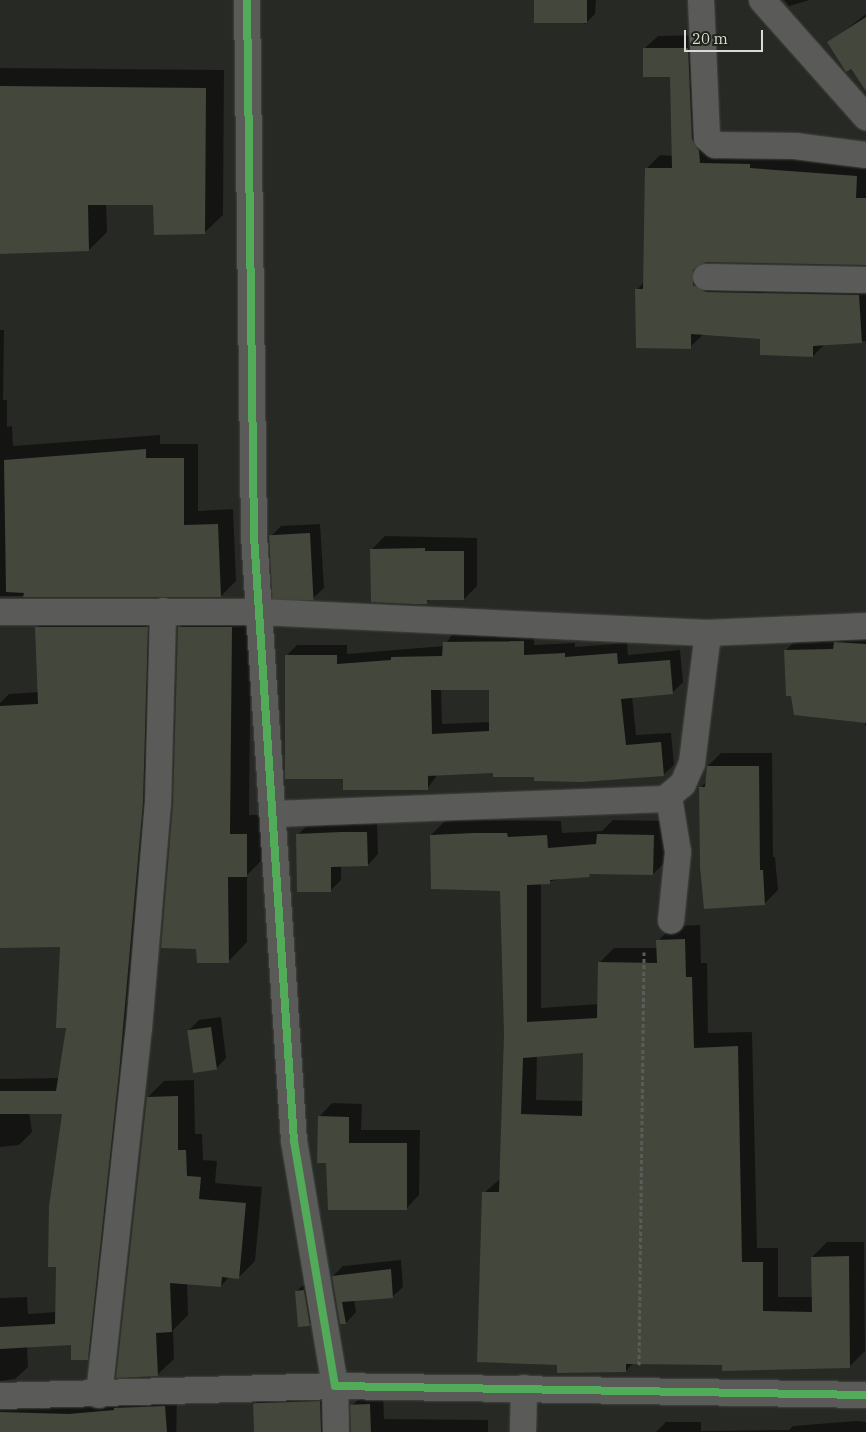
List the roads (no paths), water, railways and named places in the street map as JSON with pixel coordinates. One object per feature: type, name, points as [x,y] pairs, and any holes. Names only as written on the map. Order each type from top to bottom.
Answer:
[{"type":"street","points":[[248,0],[254,536],[274,814],[294,1141],[336,1386],[336,1432]]},
{"type":"street","points":[[701,0],[707,138],[715,145],[795,146],[866,155]]},
{"type":"street","points":[[762,0],[866,117]]},
{"type":"street","points":[[706,277],[866,280]]},
{"type":"street","points":[[99,1395],[139,1028],[157,814],[163,611]]},
{"type":"street","points":[[0,612],[260,612],[708,633],[866,626]]},
{"type":"street","points":[[274,814],[669,797],[683,784],[692,763],[708,633]]},
{"type":"street","points":[[669,797],[678,852],[671,921]]},
{"type":"street","points":[[0,1396],[99,1395],[336,1386],[866,1395]]},
{"type":"street","points":[[524,1388],[524,1432]]}]
